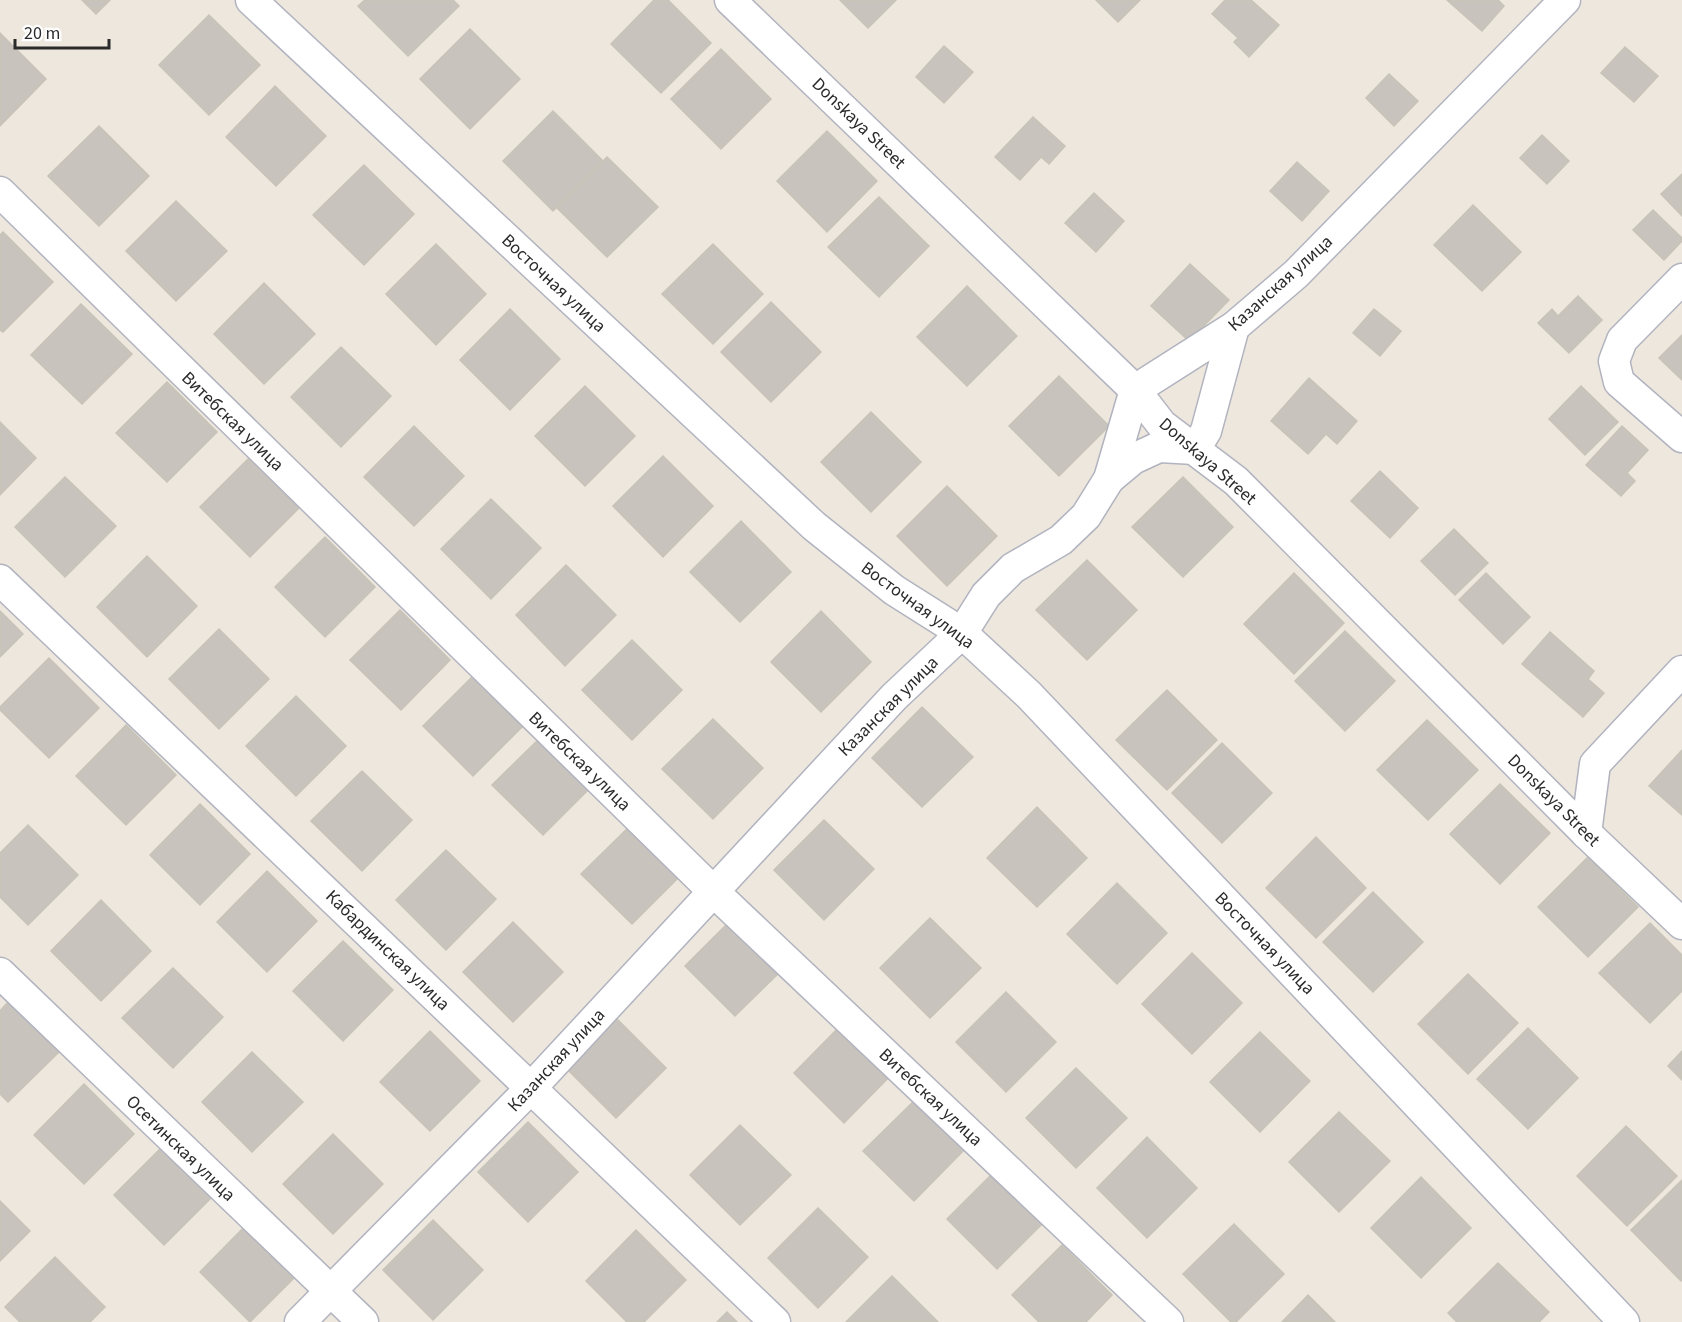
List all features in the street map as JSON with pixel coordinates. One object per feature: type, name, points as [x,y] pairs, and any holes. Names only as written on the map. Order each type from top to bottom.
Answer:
[{"type":"street","name":"Восточная улица","points":[[251,0],[814,526],[894,590],[962,633],[1029,695],[1624,1322]]},
{"type":"street","name":"Donskaya Street","points":[[730,0],[1135,390],[1162,425],[1236,481],[1586,833],[1682,924]]},
{"type":"street","name":"Казанская улица","points":[[300,1322],[531,1088],[894,697],[962,633],[986,595],[1013,568],[1061,540],[1086,516],[1109,479],[1135,390],[1234,327],[1296,274],[1565,0]]},
{"type":"street","name":"Витебская улица","points":[[0,192],[713,891],[1168,1322]]},
{"type":"street","points":[[1682,279],[1622,340],[1614,361],[1619,382],[1682,437]]},
{"type":"street","points":[[1109,479],[1133,459],[1160,447],[1195,449],[1206,431],[1234,327]]},
{"type":"street","name":"Кабардинская улица","points":[[0,580],[775,1322]]},
{"type":"street","points":[[1586,833],[1595,764],[1682,671]]},
{"type":"street","name":"Осетинская улица","points":[[0,973],[363,1322]]},
{"type":"building","points":[[82,0],[110,0],[96,14]]},
{"type":"building","points":[[365,0],[453,0],[459,6],[408,56],[358,6]]},
{"type":"building","points":[[654,0],[668,0],[711,43],[661,93],[611,44]]},
{"type":"building","points":[[840,0],[896,0],[868,28]]},
{"type":"building","points":[[1096,0],[1140,0],[1118,22]]},
{"type":"building","points":[[1225,0],[1251,0],[1279,25],[1249,57],[1234,42],[1238,38],[1212,14]]},
{"type":"building","points":[[1447,0],[1498,0],[1504,6],[1482,31]]},
{"type":"building","points":[[209,15],[260,65],[209,115],[159,65]]},
{"type":"building","points":[[470,29],[520,79],[470,129],[420,79]]},
{"type":"building","points":[[0,33],[46,79],[0,126]]},
{"type":"building","points":[[944,46],[973,72],[944,103],[916,77]]},
{"type":"building","points":[[1625,47],[1658,76],[1634,102],[1601,73]]},
{"type":"building","points":[[721,49],[771,99],[721,149],[671,99]]},
{"type":"building","points":[[1389,74],[1418,101],[1394,126],[1366,98]]},
{"type":"building","points":[[275,86],[326,136],[276,186],[226,137]]},
{"type":"building","points":[[553,111],[603,161],[553,211],[503,161]]},
{"type":"building","points":[[1033,117],[1065,146],[1049,164],[1041,157],[1020,180],[995,157]]},
{"type":"building","points":[[99,126],[149,176],[99,226],[48,176]]},
{"type":"building","points":[[827,131],[877,181],[827,232],[777,181]]},
{"type":"building","points":[[1542,135],[1569,161],[1547,184],[1520,158]]},
{"type":"building","points":[[607,157],[658,207],[607,257],[557,208]]},
{"type":"building","points":[[1297,162],[1329,191],[1302,221],[1270,191]]},
{"type":"building","points":[[364,165],[414,214],[364,265],[313,215]]},
{"type":"building","points":[[1682,174],[1682,216],[1661,194]]},
{"type":"building","points":[[1094,193],[1124,221],[1096,252],[1065,223]]},
{"type":"building","points":[[879,197],[929,246],[879,297],[828,247]]},
{"type":"building","points":[[176,201],[227,251],[176,301],[126,251]]},
{"type":"building","points":[[1473,205],[1521,252],[1482,291],[1434,245]]},
{"type":"building","points":[[1653,210],[1682,238],[1682,241],[1664,260],[1633,230]]},
{"type":"building","points":[[3,232],[53,282],[3,332],[0,330],[0,235]]},
{"type":"building","points":[[436,244],[486,294],[436,345],[386,294]]},
{"type":"building","points":[[713,244],[763,294],[713,344],[662,294]]},
{"type":"building","points":[[1190,264],[1229,300],[1189,341],[1151,306]]},
{"type":"building","points":[[264,283],[315,334],[264,384],[214,334]]},
{"type":"building","points":[[967,286],[1017,336],[967,386],[917,337]]},
{"type":"building","points":[[1578,296],[1602,320],[1569,353],[1538,323],[1552,309],[1558,316]]},
{"type":"building","points":[[771,302],[821,352],[771,402],[721,352]]},
{"type":"building","points":[[81,304],[132,354],[82,404],[31,355]]},
{"type":"building","points":[[510,309],[560,359],[510,410],[460,360]]},
{"type":"building","points":[[1374,309],[1401,331],[1380,356],[1353,333]]},
{"type":"building","points":[[1682,335],[1682,380],[1659,358]]},
{"type":"building","points":[[341,347],[391,396],[341,447],[291,397]]},
{"type":"building","points":[[1059,376],[1109,426],[1059,476],[1009,426]]},
{"type":"building","points":[[1309,378],[1357,421],[1337,444],[1326,434],[1308,454],[1271,421]]},
{"type":"building","points":[[167,382],[217,432],[167,482],[116,433]]},
{"type":"building","points":[[585,386],[635,436],[585,486],[535,436]]},
{"type":"building","points":[[1581,386],[1618,422],[1585,455],[1549,419]]},
{"type":"building","points":[[871,412],[921,462],[871,512],[821,462]]},
{"type":"building","points":[[0,422],[36,458],[0,495]]},
{"type":"building","points":[[414,426],[464,476],[414,526],[364,477]]},
{"type":"building","points":[[1622,426],[1648,450],[1627,473],[1635,481],[1621,496],[1586,465]]},
{"type":"building","points":[[663,456],[713,506],[663,557],[613,506]]},
{"type":"building","points":[[250,457],[300,507],[250,557],[200,507]]},
{"type":"building","points":[[1380,471],[1418,508],[1390,538],[1351,501]]},
{"type":"building","points":[[65,477],[116,526],[65,577],[15,527]]},
{"type":"building","points":[[1183,477],[1233,527],[1183,577],[1132,527]]},
{"type":"building","points":[[947,486],[997,536],[947,586],[897,536]]},
{"type":"building","points":[[491,499],[541,548],[491,599],[441,549]]},
{"type":"building","points":[[741,521],[791,572],[740,622],[690,572]]},
{"type":"building","points":[[1454,529],[1488,563],[1455,595],[1421,561]]},
{"type":"building","points":[[325,537],[375,587],[325,637],[275,587]]},
{"type":"building","points":[[147,556],[197,606],[147,657],[97,607]]},
{"type":"building","points":[[1087,560],[1137,610],[1087,660],[1036,610]]},
{"type":"building","points":[[566,565],[616,615],[565,666],[516,615]]},
{"type":"building","points":[[1294,573],[1344,623],[1294,674],[1244,624]]},
{"type":"building","points":[[1486,573],[1530,617],[1503,644],[1459,600]]},
{"type":"building","points":[[400,610],[450,660],[401,710],[350,660]]},
{"type":"building","points":[[0,611],[23,634],[0,657]]},
{"type":"building","points":[[821,611],[871,662],[821,712],[771,662]]},
{"type":"building","points":[[219,629],[269,679],[219,729],[169,679]]},
{"type":"building","points":[[1345,631],[1395,681],[1345,731],[1295,681]]},
{"type":"building","points":[[1550,632],[1594,671],[1588,679],[1604,693],[1583,717],[1522,664]]},
{"type":"building","points":[[632,640],[682,690],[632,740],[582,690]]},
{"type":"building","points":[[49,658],[99,708],[49,758],[0,710],[0,707]]},
{"type":"building","points":[[473,676],[523,726],[473,776],[423,726]]},
{"type":"building","points":[[1167,690],[1217,740],[1167,790],[1116,740]]},
{"type":"building","points":[[296,696],[346,746],[296,796],[246,746]]},
{"type":"building","points":[[922,707],[973,757],[922,807],[872,758]]},
{"type":"building","points":[[713,719],[763,768],[713,819],[662,769]]},
{"type":"building","points":[[1427,720],[1478,770],[1428,820],[1377,770]]},
{"type":"building","points":[[126,725],[176,775],[126,825],[76,776]]},
{"type":"building","points":[[543,735],[593,785],[543,835],[492,785]]},
{"type":"building","points":[[1222,743],[1272,793],[1222,843],[1172,793]]},
{"type":"building","points":[[1682,750],[1682,815],[1649,786]]},
{"type":"building","points":[[362,771],[412,820],[362,871],[311,821]]},
{"type":"building","points":[[1500,784],[1550,833],[1500,884],[1450,834]]},
{"type":"building","points":[[200,804],[250,854],[200,905],[150,855]]},
{"type":"building","points":[[1037,807],[1087,858],[1037,907],[987,858]]},
{"type":"building","points":[[824,820],[874,869],[824,920],[774,870]]},
{"type":"building","points":[[632,824],[682,874],[632,924],[581,874]]},
{"type":"building","points":[[28,825],[78,875],[28,925],[0,897],[0,853]]},
{"type":"building","points":[[1316,837],[1366,888],[1316,938],[1266,888]]},
{"type":"building","points":[[446,850],[496,899],[446,950],[396,900]]},
{"type":"building","points":[[1588,857],[1638,907],[1588,957],[1538,907]]},
{"type":"building","points":[[267,871],[317,921],[267,972],[217,922]]},
{"type":"building","points":[[1117,883],[1167,933],[1117,984],[1067,934]]},
{"type":"building","points":[[1373,892],[1423,942],[1373,992],[1323,942]]},
{"type":"building","points":[[101,900],[151,951],[101,1001],[51,951]]},
{"type":"building","points":[[735,916],[786,966],[735,1016],[685,966]]},
{"type":"building","points":[[930,918],[981,968],[930,1018],[880,968]]},
{"type":"building","points":[[513,922],[563,972],[513,1022],[463,972]]},
{"type":"building","points":[[1650,923],[1682,955],[1682,991],[1650,1023],[1599,973]]},
{"type":"building","points":[[343,941],[393,990],[343,1041],[293,991]]},
{"type":"building","points":[[1192,953],[1242,1003],[1192,1054],[1142,1004]]},
{"type":"building","points":[[173,968],[223,1017],[173,1068],[122,1018]]},
{"type":"building","points":[[1468,974],[1518,1023],[1468,1074],[1418,1024]]},
{"type":"building","points":[[1006,992],[1056,1042],[1006,1092],[956,1042]]},
{"type":"building","points":[[8,1002],[59,1052],[8,1102],[0,1094],[0,1011]]},
{"type":"building","points":[[616,1018],[666,1068],[616,1118],[566,1068]]},
{"type":"building","points":[[844,1022],[894,1072],[844,1123],[794,1073]]},
{"type":"building","points":[[1528,1028],[1578,1078],[1528,1129],[1477,1079]]},
{"type":"building","points":[[430,1031],[480,1081],[430,1131],[380,1082]]},
{"type":"building","points":[[1260,1032],[1310,1081],[1260,1132],[1210,1082]]},
{"type":"building","points":[[1682,1051],[1682,1080],[1668,1066]]},
{"type":"building","points":[[252,1052],[303,1102],[252,1152],[202,1102]]},
{"type":"building","points":[[1076,1068],[1127,1118],[1076,1168],[1026,1118]]},
{"type":"building","points":[[84,1084],[134,1134],[84,1184],[34,1135]]},
{"type":"building","points":[[914,1101],[964,1150],[914,1201],[863,1151]]},
{"type":"building","points":[[1339,1112],[1390,1161],[1339,1212],[1289,1162]]},
{"type":"building","points":[[528,1122],[578,1172],[528,1222],[478,1172]]},
{"type":"building","points":[[740,1125],[791,1175],[740,1225],[690,1175]]},
{"type":"building","points":[[1626,1126],[1677,1176],[1627,1226],[1577,1176]]},
{"type":"building","points":[[333,1134],[383,1184],[333,1234],[283,1184]]},
{"type":"building","points":[[1147,1137],[1197,1188],[1147,1238],[1097,1188]]},
{"type":"building","points":[[164,1145],[214,1195],[164,1245],[114,1195]]},
{"type":"building","points":[[997,1169],[1047,1219],[997,1269],[947,1219]]},
{"type":"building","points":[[1421,1177],[1471,1228],[1421,1278],[1371,1228]]},
{"type":"building","points":[[1682,1180],[1682,1280],[1681,1281],[1631,1230]]},
{"type":"building","points":[[0,1201],[30,1231],[0,1261]]},
{"type":"building","points":[[818,1208],[868,1257],[818,1308],[768,1258]]},
{"type":"building","points":[[433,1220],[483,1270],[433,1320],[383,1270]]},
{"type":"building","points":[[250,1221],[300,1272],[250,1322],[200,1272]]},
{"type":"building","points":[[1234,1224],[1284,1274],[1236,1322],[1231,1322],[1183,1274]]},
{"type":"building","points":[[636,1230],[686,1280],[644,1322],[627,1322],[586,1281]]},
{"type":"building","points":[[1062,1245],[1112,1295],[1086,1322],[1039,1322],[1012,1295]]},
{"type":"building","points":[[55,1257],[105,1307],[90,1322],[20,1322],[5,1307]]},
{"type":"building","points":[[1498,1263],[1549,1312],[1539,1322],[1457,1322],[1448,1313]]},
{"type":"building","points":[[892,1276],[938,1322],[846,1322]]},
{"type":"building","points":[[1308,1295],[1335,1322],[1282,1322]]},
{"type":"building","points":[[727,1312],[737,1322],[717,1322]]}]
